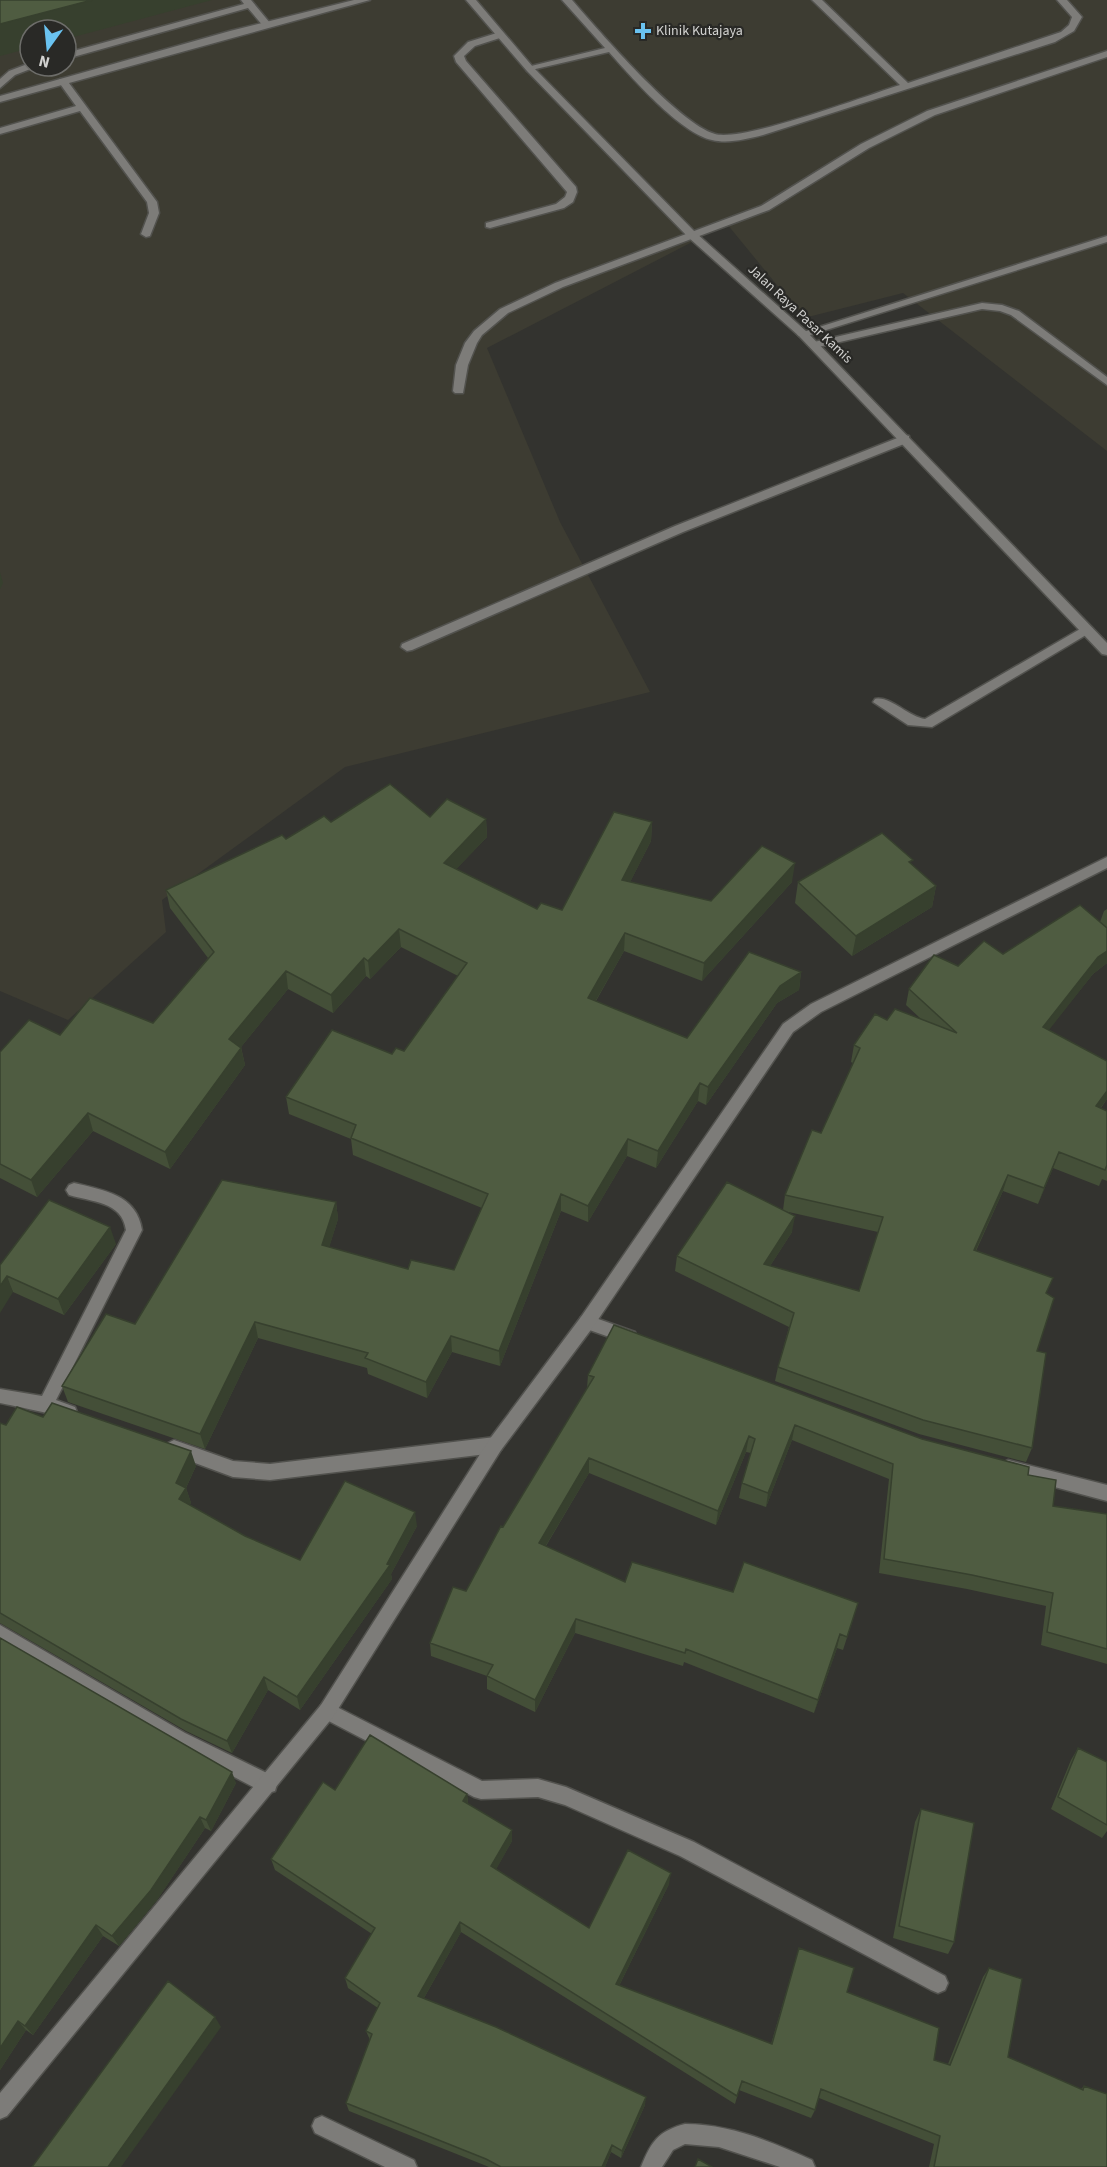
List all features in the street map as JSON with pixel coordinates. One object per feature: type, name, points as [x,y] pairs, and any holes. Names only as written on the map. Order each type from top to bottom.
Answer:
[{"type":"street","points":[[0,93],[63,81],[365,0]]},
{"type":"street","name":"Jalan Raya Pasar Kamis","points":[[471,0],[530,69],[692,235],[814,345],[1107,651]]},
{"type":"street","points":[[567,0],[611,49],[685,120],[705,134],[723,138],[759,133],[1068,33],[1076,25],[1077,17],[1062,0]]},
{"type":"street","points":[[817,0],[906,86]]},
{"type":"street","points":[[78,52],[248,2],[267,25]]},
{"type":"street","points":[[490,225],[560,206],[567,203],[572,193],[572,189],[461,62],[460,53],[468,46],[500,35]]},
{"type":"street","points":[[530,69],[611,49]]},
{"type":"street","points":[[459,391],[462,365],[471,342],[504,311],[559,285],[765,208],[865,146],[931,113],[1107,54]]},
{"type":"street","points":[[0,93],[12,73],[18,71]]},
{"type":"street","points":[[63,81],[152,202],[154,213],[146,234]]},
{"type":"street","points":[[0,131],[84,107]]},
{"type":"street","points":[[803,334],[1107,239]]},
{"type":"street","points":[[814,345],[982,306],[993,306],[1015,313],[1107,382]]},
{"type":"street","points":[[407,647],[679,529],[905,439]]},
{"type":"street","points":[[880,702],[913,722],[927,724],[1087,629]]},
{"type":"street","points":[[0,2109],[327,1711],[495,1445],[586,1322],[788,1028],[816,1008],[1107,862]]},
{"type":"street","points":[[46,1404],[134,1230],[132,1215],[128,1209],[118,1203],[74,1190]]},
{"type":"street","points":[[586,1322],[642,1342]]},
{"type":"street","points":[[0,1396],[46,1404],[90,1419]]},
{"type":"street","points":[[156,1442],[233,1469],[270,1472],[495,1445]]},
{"type":"street","points":[[989,1464],[1058,1479],[1107,1493]]},
{"type":"street","points":[[0,1634],[179,1739],[268,1784]]},
{"type":"street","points":[[327,1711],[481,1790],[493,1791],[523,1787],[556,1793],[677,1844],[938,1983]]},
{"type":"street","points":[[322,2126],[407,2167]]},
{"type":"street","points":[[651,2167],[658,2152],[667,2141],[675,2136],[695,2132],[728,2140],[805,2167]]},
{"type":"shaded area","points":[[0,0],[1107,0],[1107,451],[903,293],[804,318],[727,224],[487,348],[560,522],[650,692],[345,767],[162,900],[166,932],[68,1020],[0,991]]},
{"type":"building","points":[[0,0],[92,0],[18,18],[0,24]]},
{"type":"building","points":[[390,784],[430,817],[447,799],[486,819],[444,863],[537,909],[541,903],[562,910],[614,812],[652,822],[622,880],[711,901],[762,846],[795,863],[704,963],[625,933],[588,998],[687,1038],[749,952],[801,972],[780,986],[708,1087],[700,1083],[658,1151],[628,1139],[588,1206],[561,1194],[499,1351],[451,1336],[426,1382],[365,1358],[368,1353],[255,1322],[200,1434],[62,1386],[106,1314],[135,1324],[222,1180],[336,1202],[322,1245],[408,1269],[411,1260],[454,1270],[488,1194],[351,1138],[356,1125],[286,1097],[332,1030],[392,1054],[396,1048],[404,1051],[467,963],[399,929],[368,961],[364,958],[331,995],[286,971],[229,1039],[241,1048],[165,1152],[88,1113],[31,1180],[0,1164],[0,1052],[29,1020],[60,1035],[90,998],[153,1023],[214,952],[166,890],[282,835],[286,839],[324,816],[331,822]]},
{"type":"building","points":[[882,833],[913,860],[909,862],[936,886],[856,936],[798,882]]},
{"type":"building","points":[[1080,905],[1107,928],[1107,951],[1098,957],[1043,1027],[1107,1061],[1107,1091],[1096,1106],[1107,1111],[1107,1165],[1105,1170],[1059,1152],[1044,1188],[1008,1175],[974,1250],[1053,1278],[1046,1293],[1054,1298],[1037,1351],[1046,1353],[1032,1448],[923,1420],[778,1367],[794,1313],[677,1256],[727,1182],[795,1216],[764,1264],[859,1291],[883,1217],[785,1195],[812,1130],[821,1133],[860,1048],[854,1045],[875,1014],[887,1020],[895,1009],[957,1033],[909,989],[934,955],[958,966],[984,941],[1003,954]]},
{"type":"building","points":[[49,1200],[110,1227],[58,1299],[7,1276],[0,1286],[0,1265]]},
{"type":"building","points":[[614,1325],[922,1439],[1029,1467],[1028,1475],[1056,1480],[1053,1506],[1107,1514],[1107,1649],[1047,1632],[1053,1593],[884,1559],[893,1464],[795,1425],[768,1493],[742,1483],[755,1439],[749,1436],[718,1511],[589,1458],[539,1543],[625,1582],[632,1562],[733,1592],[744,1562],[858,1603],[847,1637],[840,1634],[818,1700],[686,1649],[685,1653],[576,1619],[535,1700],[487,1676],[493,1665],[430,1643],[453,1587],[466,1591],[501,1526],[503,1527],[594,1377],[588,1375]]},
{"type":"building","points":[[52,1403],[191,1451],[176,1483],[186,1488],[179,1499],[245,1536],[300,1560],[345,1481],[415,1512],[387,1564],[390,1565],[297,1697],[264,1677],[227,1741],[181,1719],[0,1613],[0,1423],[6,1425],[17,1407],[43,1417]]},
{"type":"building","points":[[0,1638],[232,1772],[206,1820],[200,1817],[151,1890],[112,1936],[96,1925],[25,2026],[18,2021],[0,2048]]},
{"type":"building","points":[[370,1735],[467,1794],[463,1801],[512,1830],[491,1866],[589,1928],[628,1850],[671,1873],[616,1984],[772,2044],[799,1948],[854,1968],[847,1992],[939,2028],[934,2060],[950,2065],[989,1968],[1022,1979],[1008,2057],[1083,2090],[1084,2086],[1107,2094],[1107,2167],[934,2167],[940,2136],[821,2089],[815,2110],[742,2081],[737,2096],[460,1922],[418,1996],[496,2027],[646,2097],[622,2151],[612,2145],[602,2167],[501,2167],[346,2103],[372,2034],[366,2031],[380,2003],[345,1978],[375,1928],[271,1859],[323,1782],[335,1790]]},
{"type":"building","points":[[1078,1748],[1107,1762],[1107,1825],[1058,1797]]},
{"type":"building","points":[[921,1809],[974,1823],[954,1942],[899,1926]]},
{"type":"building","points":[[168,1981],[215,2017],[108,2167],[32,2167]]},
{"type":"building","points":[[698,2159],[712,2167],[695,2167]]},
{"type":"place","name":"Klinik Kutajaya","points":[[643,31]]}]
